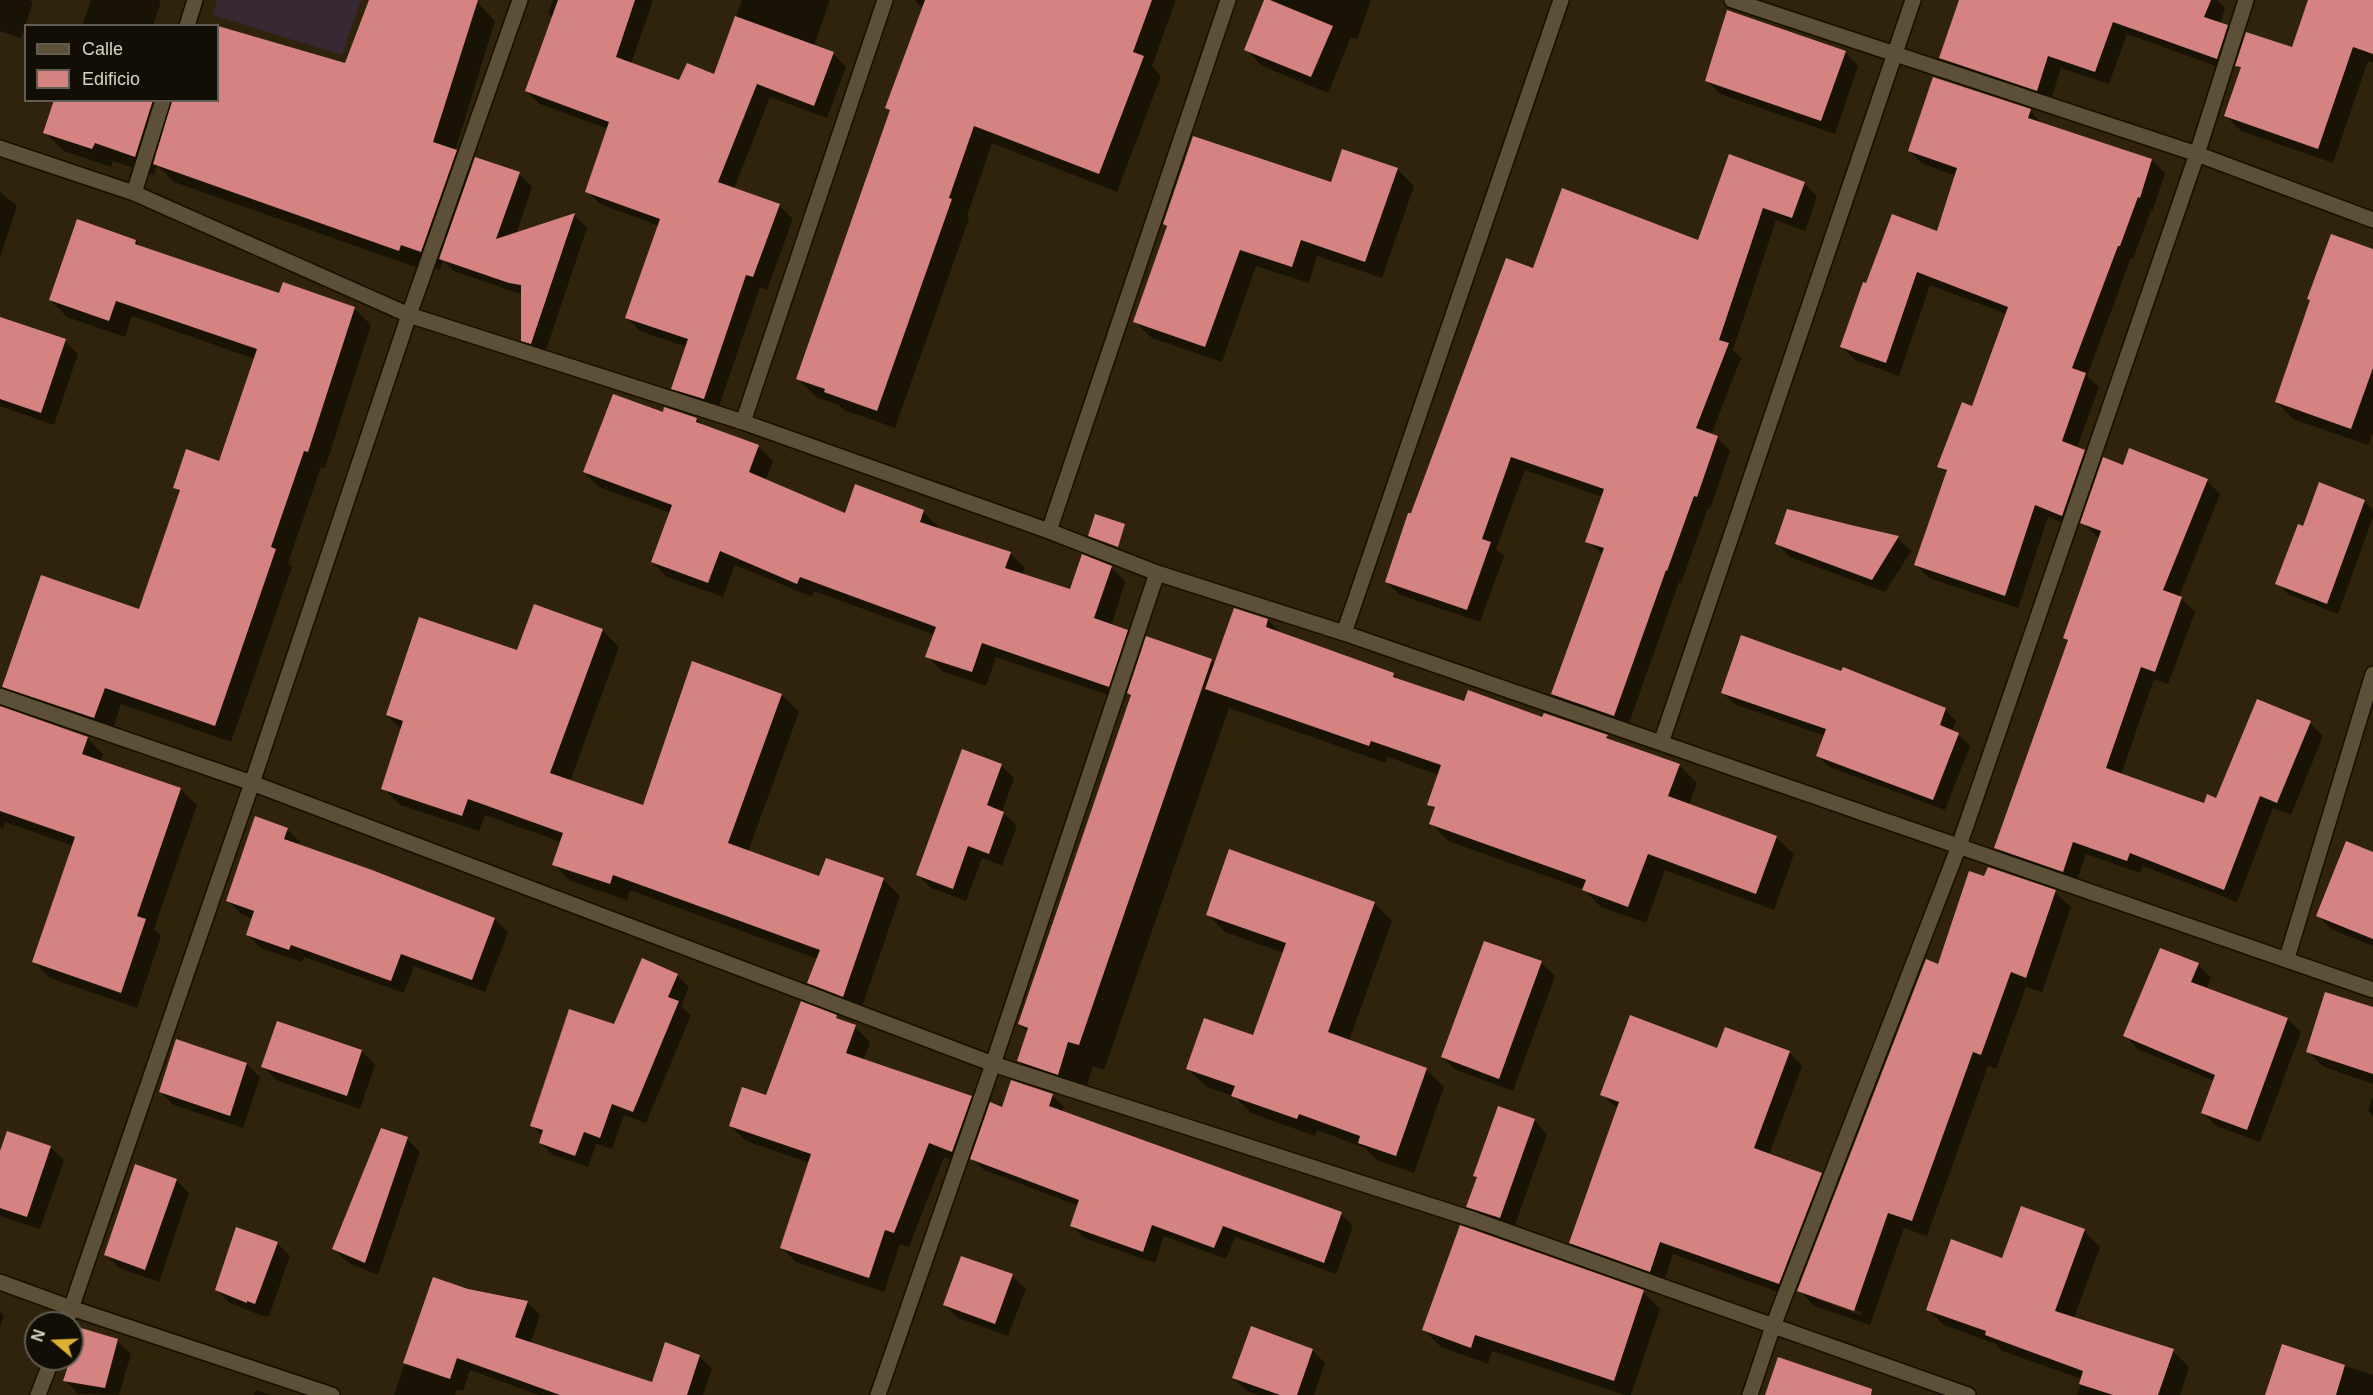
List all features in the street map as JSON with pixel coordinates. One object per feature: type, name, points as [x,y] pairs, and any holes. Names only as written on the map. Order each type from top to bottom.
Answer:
[{"type":"street","points":[[188,24],[195,0]]},
{"type":"street","points":[[70,1311],[252,783],[409,315],[520,0]]},
{"type":"street","points":[[743,422],[885,0]]},
{"type":"street","points":[[1049,531],[1228,0]]},
{"type":"street","points":[[1344,633],[1561,0]]},
{"type":"street","points":[[1732,0],[2196,154],[2373,220]]},
{"type":"street","points":[[1661,743],[1913,0]]},
{"type":"street","points":[[1750,1395],[1773,1326],[1959,846],[2196,154],[2246,0]]},
{"type":"street","points":[[135,193],[163,102]]},
{"type":"street","points":[[0,148],[135,193],[409,315],[743,422],[1049,531],[1157,573],[1344,633],[2287,958],[2373,990]]},
{"type":"street","points":[[878,1395],[993,1064],[1157,573]]},
{"type":"street","points":[[2287,958],[2373,674]]},
{"type":"street","points":[[0,696],[252,783],[993,1064],[1475,1220],[1968,1395]]},
{"type":"street","points":[[0,1282],[58,1311]]},
{"type":"street","points":[[84,1321],[332,1395]]},
{"type":"street","points":[[38,1395],[47,1371]]},
{"type":"shaded area","points":[[217,0],[361,0],[342,55],[213,15]]},
{"type":"building","points":[[369,0],[478,0],[433,142],[457,150],[421,252],[401,245],[399,251],[153,164],[171,102],[219,102],[219,26],[345,63]]},
{"type":"building","points":[[558,0],[635,0],[616,57],[679,80],[687,63],[714,74],[735,16],[834,52],[814,106],[757,84],[718,182],[780,204],[753,277],[746,275],[704,399],[671,389],[688,339],[625,318],[660,219],[585,192],[609,122],[525,91]]},
{"type":"building","points":[[925,0],[1152,0],[1133,52],[1144,56],[1099,174],[974,126],[949,198],[952,199],[877,411],[824,392],[825,389],[796,379],[890,110],[885,108]]},
{"type":"building","points":[[1264,0],[1270,0],[1333,26],[1311,77],[1244,50]]},
{"type":"building","points":[[1959,0],[2211,0],[2204,17],[2228,25],[2217,59],[2113,22],[2095,72],[2048,56],[2037,91],[1939,58]]},
{"type":"building","points":[[2308,0],[2373,0],[2373,54],[2353,47],[2318,149],[2224,116],[2241,67],[2235,66],[2246,32],[2292,47]]},
{"type":"building","points":[[1727,10],[1846,51],[1821,121],[1705,81]]},
{"type":"building","points":[[1933,77],[2031,109],[2028,118],[2152,159],[2140,198],[2138,197],[2120,246],[2118,246],[2072,368],[2086,373],[2062,441],[2085,450],[2062,516],[2035,505],[2005,596],[1914,565],[1947,470],[1937,467],[1962,402],[1972,406],[2008,307],[1917,272],[1886,363],[1840,347],[1863,282],[1866,283],[1892,214],[1937,231],[1957,168],[1908,151]]},
{"type":"building","points":[[53,102],[152,102],[135,157],[95,143],[92,149],[43,133]]},
{"type":"building","points":[[1193,136],[1331,182],[1342,149],[1398,168],[1365,262],[1301,240],[1292,267],[1240,250],[1205,347],[1133,322],[1167,226],[1163,224]]},
{"type":"building","points":[[1729,154],[1805,182],[1792,218],[1763,208],[1719,340],[1729,343],[1696,428],[1718,436],[1697,497],[1694,496],[1666,570],[1614,716],[1551,694],[1604,548],[1585,542],[1604,489],[1511,457],[1482,539],[1491,542],[1467,610],[1385,582],[1408,513],[1411,513],[1506,258],[1533,268],[1562,188],[1698,240]]},
{"type":"building","points":[[475,157],[520,172],[496,239],[575,213],[531,344],[521,341],[521,285],[439,259]]},
{"type":"building","points":[[77,219],[136,240],[135,244],[279,293],[283,282],[355,307],[308,452],[304,451],[271,547],[276,549],[215,726],[105,688],[94,718],[2,687],[41,575],[139,609],[180,490],[173,488],[186,449],[219,461],[257,349],[116,301],[109,321],[49,300]]},
{"type":"building","points":[[2331,234],[2373,249],[2373,368],[2351,429],[2275,402],[2310,300],[2307,299]]},
{"type":"building","points":[[0,317],[66,339],[41,413],[0,399]]},
{"type":"building","points":[[613,394],[663,412],[664,407],[697,418],[696,422],[759,445],[749,472],[845,513],[855,484],[924,510],[920,522],[1011,552],[1005,568],[1070,589],[1082,554],[1112,566],[1094,618],[1128,630],[1109,687],[982,643],[972,672],[925,657],[936,627],[800,577],[797,584],[720,551],[708,583],[651,562],[672,505],[583,472]]},
{"type":"building","points":[[2129,448],[2208,479],[2163,590],[2182,597],[2155,672],[2141,667],[2106,768],[2204,803],[2207,794],[2216,798],[2257,699],[2311,721],[2277,803],[2260,796],[2224,890],[2130,853],[2127,861],[2073,842],[2063,872],[1994,848],[2068,640],[2063,638],[2101,531],[2080,523],[2103,457],[2123,465]]},
{"type":"building","points":[[2319,482],[2365,500],[2327,604],[2275,584],[2298,524],[2303,526]]},
{"type":"building","points":[[1787,509],[1899,536],[1872,580],[1775,544]]},
{"type":"building","points":[[1095,514],[1125,524],[1118,547],[1088,536]]},
{"type":"building","points":[[534,604],[603,629],[550,773],[643,805],[692,661],[782,694],[728,843],[819,876],[826,858],[884,878],[843,997],[807,983],[820,950],[613,875],[610,884],[552,865],[563,833],[468,799],[462,816],[381,789],[403,721],[386,715],[419,617],[517,650]]},
{"type":"building","points":[[1234,608],[1268,619],[1266,627],[1394,673],[1393,677],[1464,701],[1468,690],[1542,717],[1544,713],[1608,735],[1606,738],[1680,764],[1668,796],[1777,836],[1756,894],[1648,854],[1628,907],[1582,890],[1586,880],[1429,824],[1435,807],[1427,805],[1441,765],[1371,741],[1369,746],[1205,689]]},
{"type":"building","points":[[1741,635],[1841,671],[1843,667],[1946,708],[1940,725],[1959,733],[1933,800],[1816,756],[1826,729],[1721,693]]},
{"type":"building","points":[[1146,636],[1212,659],[1079,1045],[1068,1042],[1058,1075],[1017,1061],[1028,1028],[1018,1024],[1131,695],[1127,693]]},
{"type":"building","points":[[0,706],[88,737],[82,754],[181,788],[137,916],[146,919],[121,993],[32,962],[75,837],[0,811]]},
{"type":"building","points":[[962,749],[1002,764],[987,805],[1004,812],[989,854],[968,846],[953,889],[916,875]]},
{"type":"building","points":[[255,816],[288,828],[284,839],[372,870],[495,918],[472,980],[401,954],[391,981],[291,945],[289,950],[246,935],[254,911],[226,901]]},
{"type":"building","points":[[2346,841],[2373,852],[2373,939],[2316,916]]},
{"type":"building","points":[[1229,849],[1375,902],[1328,1032],[1427,1068],[1396,1156],[1358,1143],[1360,1136],[1299,1114],[1297,1119],[1231,1096],[1235,1086],[1186,1069],[1204,1018],[1253,1035],[1286,943],[1206,915]]},
{"type":"building","points":[[1988,867],[2056,890],[2026,978],[2011,972],[1981,1055],[1973,1052],[1912,1221],[1888,1213],[1854,1311],[1797,1291],[1926,959],[1938,964],[1969,871],[1984,876]]},
{"type":"building","points":[[1484,941],[1542,961],[1499,1079],[1441,1057]]},
{"type":"building","points":[[2160,948],[2199,963],[2191,982],[2288,1018],[2247,1130],[2201,1113],[2215,1075],[2123,1036]]},
{"type":"building","points":[[642,958],[678,974],[668,997],[679,1001],[633,1112],[612,1104],[600,1138],[584,1132],[575,1156],[539,1143],[543,1130],[530,1126],[569,1009],[614,1024]]},
{"type":"building","points":[[2325,992],[2373,1007],[2373,1074],[2306,1052]]},
{"type":"building","points":[[801,1001],[856,1025],[846,1053],[972,1096],[952,1152],[929,1143],[894,1233],[885,1230],[869,1278],[780,1248],[811,1154],[729,1126],[742,1087],[766,1095]]},
{"type":"building","points":[[1630,1015],[1717,1048],[1725,1027],[1790,1051],[1754,1148],[1822,1173],[1779,1284],[1660,1242],[1650,1272],[1569,1243],[1619,1102],[1600,1095]]},
{"type":"building","points":[[277,1021],[362,1050],[347,1096],[261,1067]]},
{"type":"building","points":[[176,1039],[247,1063],[230,1116],[159,1092]]},
{"type":"building","points":[[1011,1080],[1053,1094],[1049,1106],[1342,1212],[1324,1263],[1223,1226],[1214,1248],[1152,1225],[1143,1252],[1070,1226],[1079,1200],[970,1159],[990,1102],[1002,1107]]},
{"type":"building","points":[[1498,1106],[1535,1119],[1500,1218],[1466,1207],[1477,1177],[1473,1176]]},
{"type":"building","points":[[381,1128],[408,1137],[365,1263],[332,1249]]},
{"type":"building","points":[[7,1131],[51,1146],[27,1217],[0,1208],[0,1151]]},
{"type":"building","points":[[135,1164],[177,1179],[145,1270],[104,1255]]},
{"type":"building","points":[[2021,1206],[2085,1229],[2055,1311],[2174,1349],[2158,1395],[2113,1395],[2079,1384],[2083,1371],[1985,1335],[1986,1331],[1926,1310],[1951,1239],[2002,1258]]},
{"type":"building","points":[[1460,1225],[1644,1290],[1614,1381],[1475,1335],[1471,1348],[1422,1330]]},
{"type":"building","points":[[236,1227],[278,1242],[255,1304],[215,1290]]},
{"type":"building","points":[[961,1256],[1013,1274],[995,1324],[943,1305]]},
{"type":"building","points":[[433,1277],[468,1289],[528,1301],[515,1337],[652,1382],[665,1342],[700,1355],[687,1395],[560,1395],[457,1358],[450,1379],[403,1363]]},
{"type":"building","points":[[1251,1326],[1313,1349],[1297,1395],[1280,1395],[1232,1378]]},
{"type":"building","points":[[84,1329],[118,1339],[105,1388],[63,1381],[66,1371],[84,1371]]},
{"type":"building","points":[[2282,1344],[2345,1365],[2336,1395],[2265,1395]]},
{"type":"building","points":[[1778,1357],[1872,1389],[1871,1395],[1765,1395]]}]
